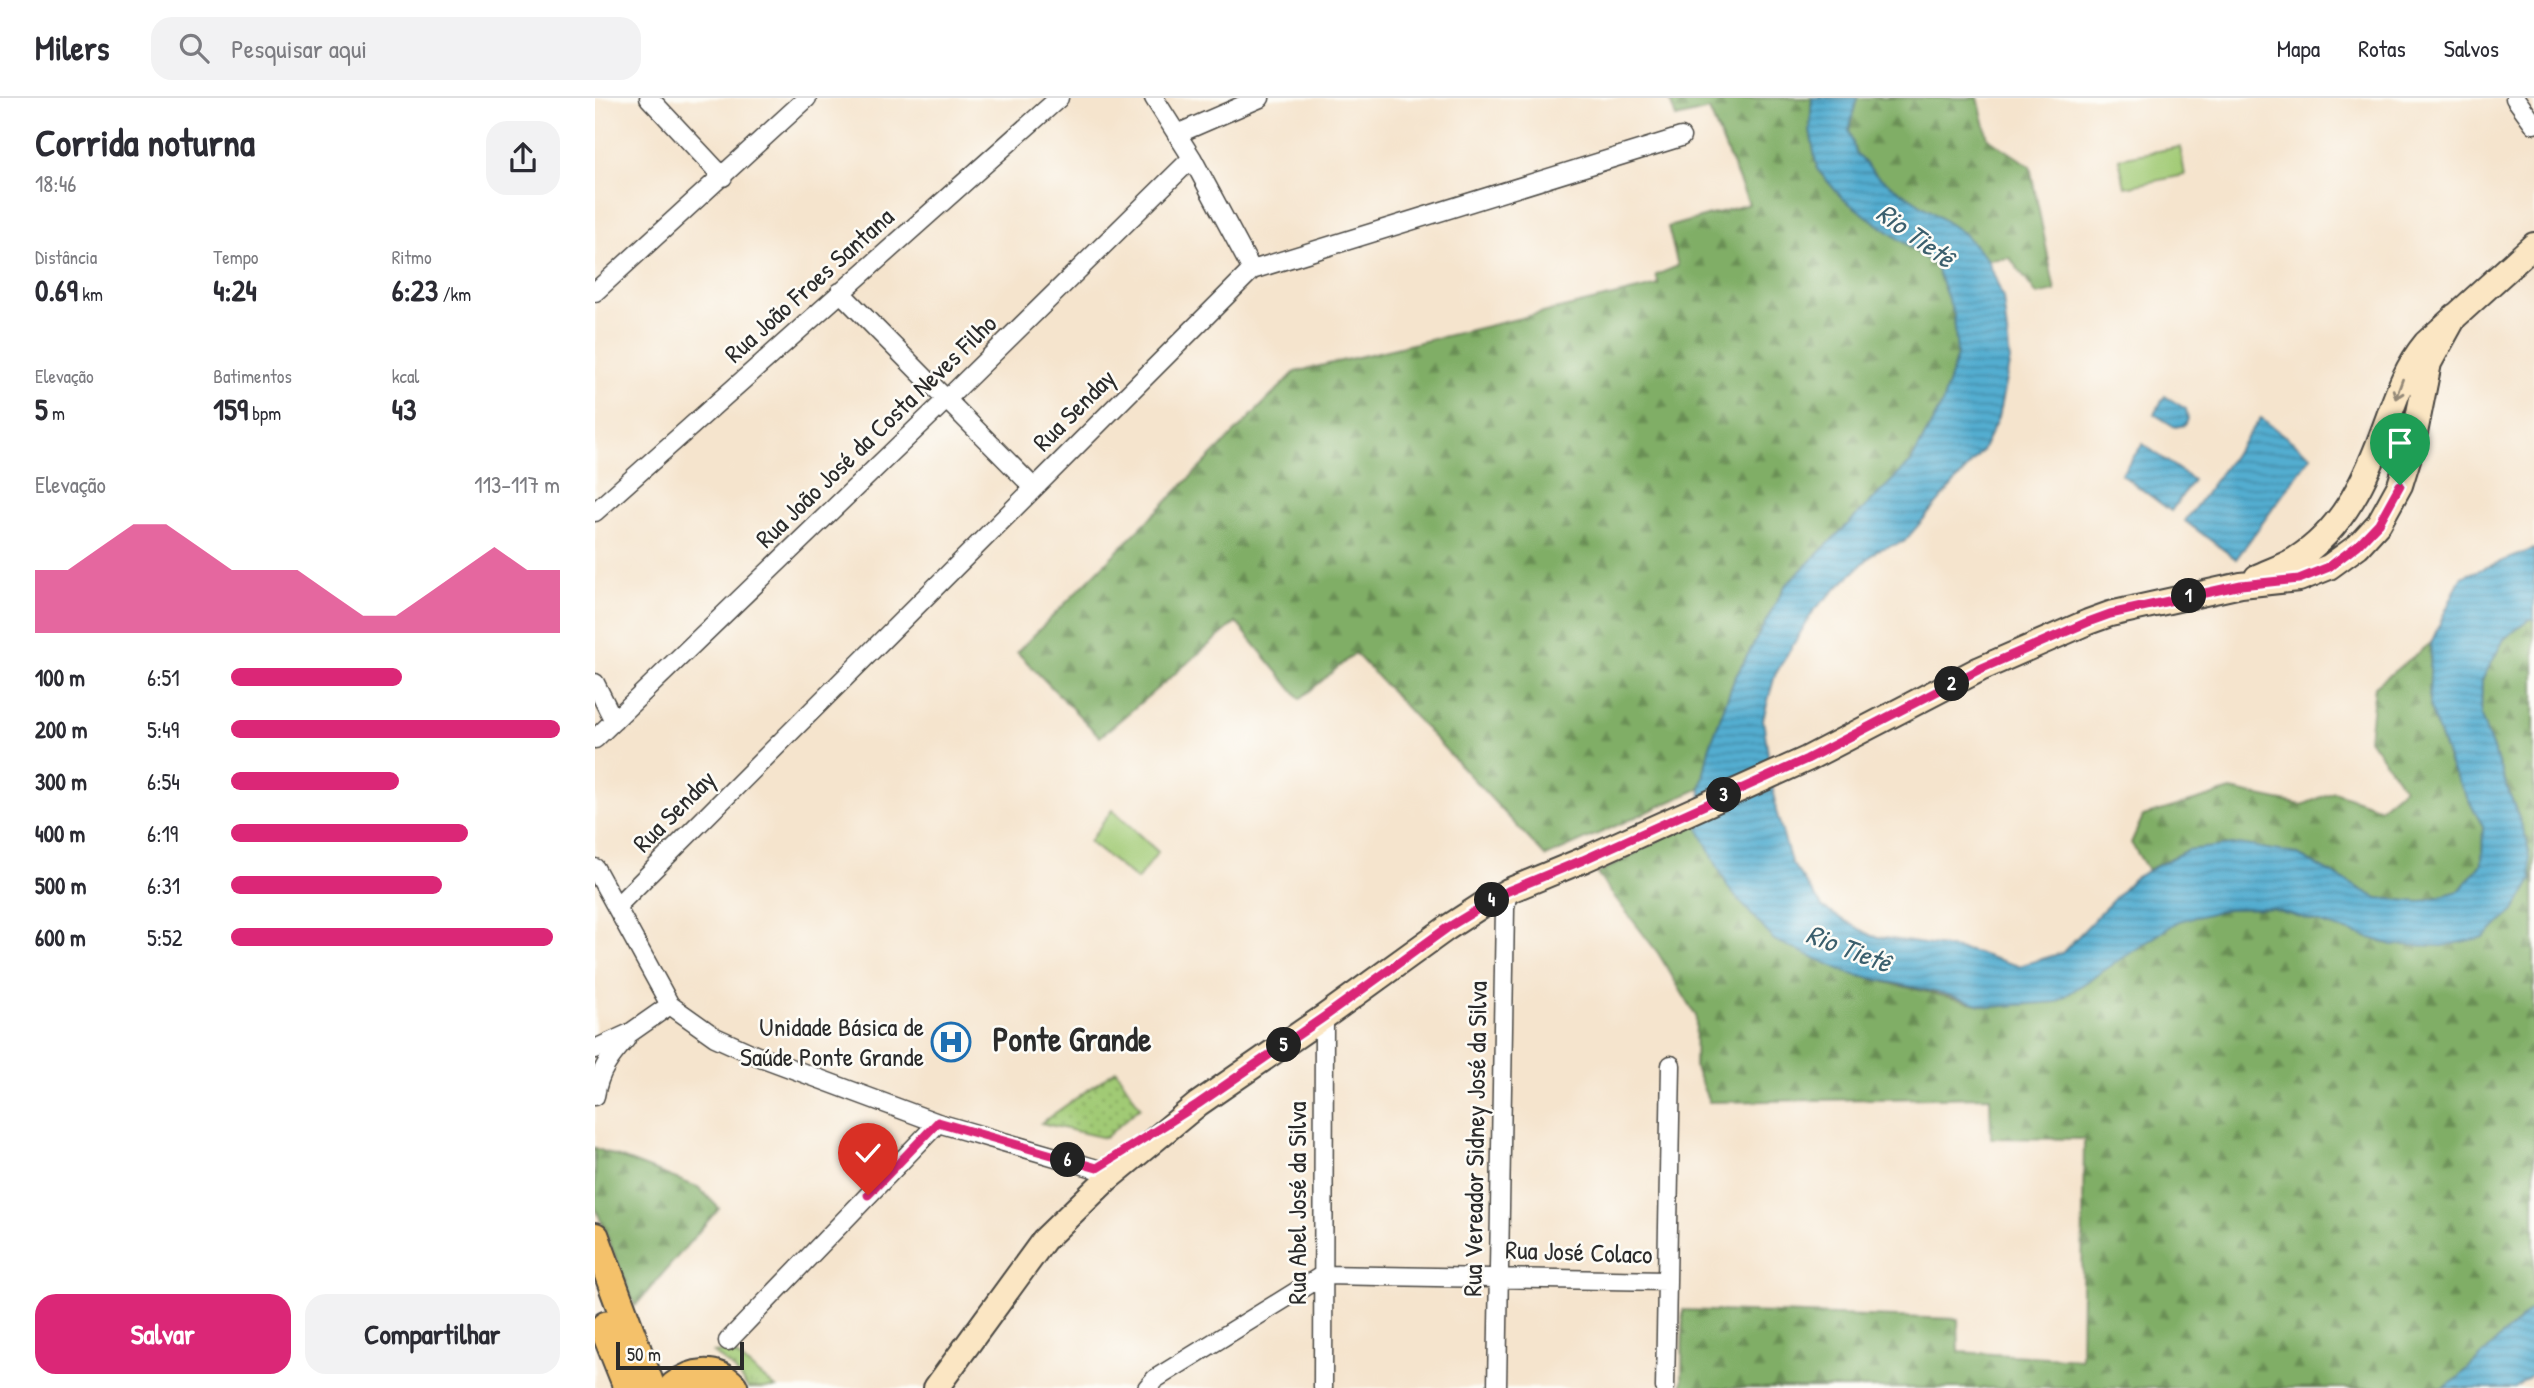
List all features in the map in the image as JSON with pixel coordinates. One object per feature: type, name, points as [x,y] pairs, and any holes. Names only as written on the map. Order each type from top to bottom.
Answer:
[{"type":"highway","points":[[606,1388],[607,1328]]},
{"type":"highway","points":[[607,1328],[631,1388]]},
{"type":"highway","points":[[676,1388],[693,1378],[703,1376],[715,1377],[731,1388]]},
{"type":"main road","points":[[2241,585],[2296,559],[2325,535],[2350,505],[2377,449],[2412,360],[2425,343],[2534,245]]},
{"type":"main road","points":[[939,1386],[1044,1240],[1102,1174],[1447,928],[1508,891],[1807,759],[1980,669],[2088,622],[2110,614],[2241,585],[2299,579],[2329,567],[2358,545],[2379,523],[2400,485],[2413,443],[2429,363],[2455,316]]},
{"type":"main road","points":[[2377,449],[2400,485]]},
{"type":"main road","points":[[595,1237],[651,1388]]},
{"type":"main road","points":[[595,1293],[607,1328]]},
{"type":"street","points":[[649,98],[723,177]]},
{"type":"street","points":[[595,292],[807,98]]},
{"type":"street","name":"Rua João Froes Santana","points":[[595,512],[1059,98]]},
{"type":"street","points":[[1154,98],[1192,158],[1252,270]]},
{"type":"street","points":[[1177,134],[1260,98]]},
{"type":"street","points":[[2515,98],[2534,124]]},
{"type":"street","name":"Rua Senday","points":[[617,906],[1252,270],[1681,137]]},
{"type":"street","name":"Rua João José da Costa Neves Filho","points":[[595,739],[1192,158]]},
{"type":"street","points":[[840,292],[1034,488]]},
{"type":"street","points":[[595,683],[614,721]]},
{"type":"street","points":[[595,868],[670,1005],[715,1037],[755,1055],[938,1122],[1102,1174]]},
{"type":"street","name":"Rua Vereador Sidney José da Silva","points":[[1497,1388],[1505,908],[1508,891]]},
{"type":"street","points":[[595,1049],[631,1033],[670,1005]]},
{"type":"street","name":"Rua Abel José da Silva","points":[[1323,1388],[1324,1017]]},
{"type":"street","points":[[595,1096],[603,1068],[631,1033]]},
{"type":"street","points":[[1665,1388],[1671,1065]]},
{"type":"street","points":[[728,1341],[938,1122]]},
{"type":"street","points":[[1147,1388],[1154,1379],[1323,1275]]},
{"type":"street","name":"Rua José Colaco","points":[[1323,1275],[1666,1281]]},
{"type":"green space","points":[[1669,98],[1812,98],[1810,130],[1817,169],[1843,199],[1935,265],[1954,315],[1957,355],[1942,404],[1911,462],[1785,586],[1734,680],[1709,749],[1701,788],[1546,857],[1355,653],[1300,699],[1236,622],[1100,737],[1017,652],[1295,372],[1659,285],[1656,275],[1678,266],[1668,227],[1749,204],[1709,110],[1676,118]]},
{"type":"green space","points":[[1857,98],[1978,98],[1988,138],[2030,166],[2055,291],[2037,295],[2010,258],[1988,260],[1963,233],[1876,175],[1856,153],[1849,131]]},
{"type":"green space","points":[[2180,147],[2185,175],[2125,187],[2119,158]]},
{"type":"green space","points":[[2530,619],[2534,619],[2534,1306],[2457,1379],[2443,1388],[1682,1388],[1683,1310],[1958,1319],[1959,1352],[2081,1359],[2084,1139],[1991,1138],[1990,1097],[1709,1102],[1695,1068],[1696,1016],[1658,953],[1597,874],[1699,818],[1851,974],[1990,1007],[2056,1002],[2179,920],[2228,909],[2271,908],[2393,945],[2527,840],[2481,717],[2482,680],[2504,639]]},
{"type":"green space","points":[[2431,643],[2429,706],[2452,770],[2483,826],[2482,863],[2459,891],[2419,902],[2377,898],[2296,854],[2187,850],[2148,870],[2131,843],[2143,816],[2231,790],[2302,805],[2334,792],[2380,808],[2404,788],[2369,739],[2375,686]]},
{"type":"green space","points":[[1112,810],[1158,852],[1137,880],[1089,842]]},
{"type":"green space","points":[[1116,1070],[1140,1107],[1105,1138],[1041,1123]]},
{"type":"green space","points":[[595,1148],[698,1187],[719,1208],[635,1306],[595,1206]]},
{"type":"green space","points":[[731,1351],[776,1388],[748,1388],[733,1368],[713,1353]]},
{"type":"water","name":"Rio Tietê","points":[[1812,98],[1857,98],[1849,131],[1856,153],[1876,175],[1963,233],[1988,260],[2003,298],[2010,360],[1998,418],[1982,451],[1904,542],[1877,550],[1814,610],[1775,675],[1763,719],[1776,811],[1791,862],[1823,908],[1872,936],[1970,951],[2019,966],[2062,953],[2134,878],[2187,850],[2240,844],[2296,854],[2377,898],[2419,902],[2459,891],[2482,863],[2483,826],[2452,770],[2429,705],[2431,643],[2461,577],[2534,549],[2534,619],[2530,619],[2504,639],[2482,680],[2481,717],[2527,840],[2532,880],[2514,911],[2484,937],[2443,946],[2393,945],[2271,908],[2228,909],[2179,921],[2056,1002],[1990,1007],[1945,994],[1851,974],[1774,940],[1729,889],[1699,830],[1701,788],[1709,749],[1734,680],[1785,586],[1911,462],[1942,404],[1957,355],[1954,315],[1935,265],[1843,199],[1817,169],[1810,130]]},
{"type":"water","points":[[2165,396],[2186,409],[2188,419],[2185,425],[2175,427],[2154,414]]},
{"type":"water","points":[[2261,418],[2311,456],[2236,559],[2185,521]]},
{"type":"water","points":[[2143,444],[2193,480],[2171,511],[2121,474]]},
{"type":"water","points":[[2534,1306],[2533,1374],[2515,1388],[2443,1388],[2457,1379]]},
{"type":"place","name":"Unidade Básica de Saúde Ponte Grande","points":[[951,1042]]},
{"type":"district","name":"Ponte Grande","points":[[1072,1039]]},
{"type":"route","points":[[868,1195],[938,1122],[1097,1168],[1198,1104],[1447,928],[1508,891],[1807,759],[1980,669],[2088,622],[2110,614],[2241,585],[2299,579],[2329,567],[2358,545],[2379,523],[2400,485]]}]
